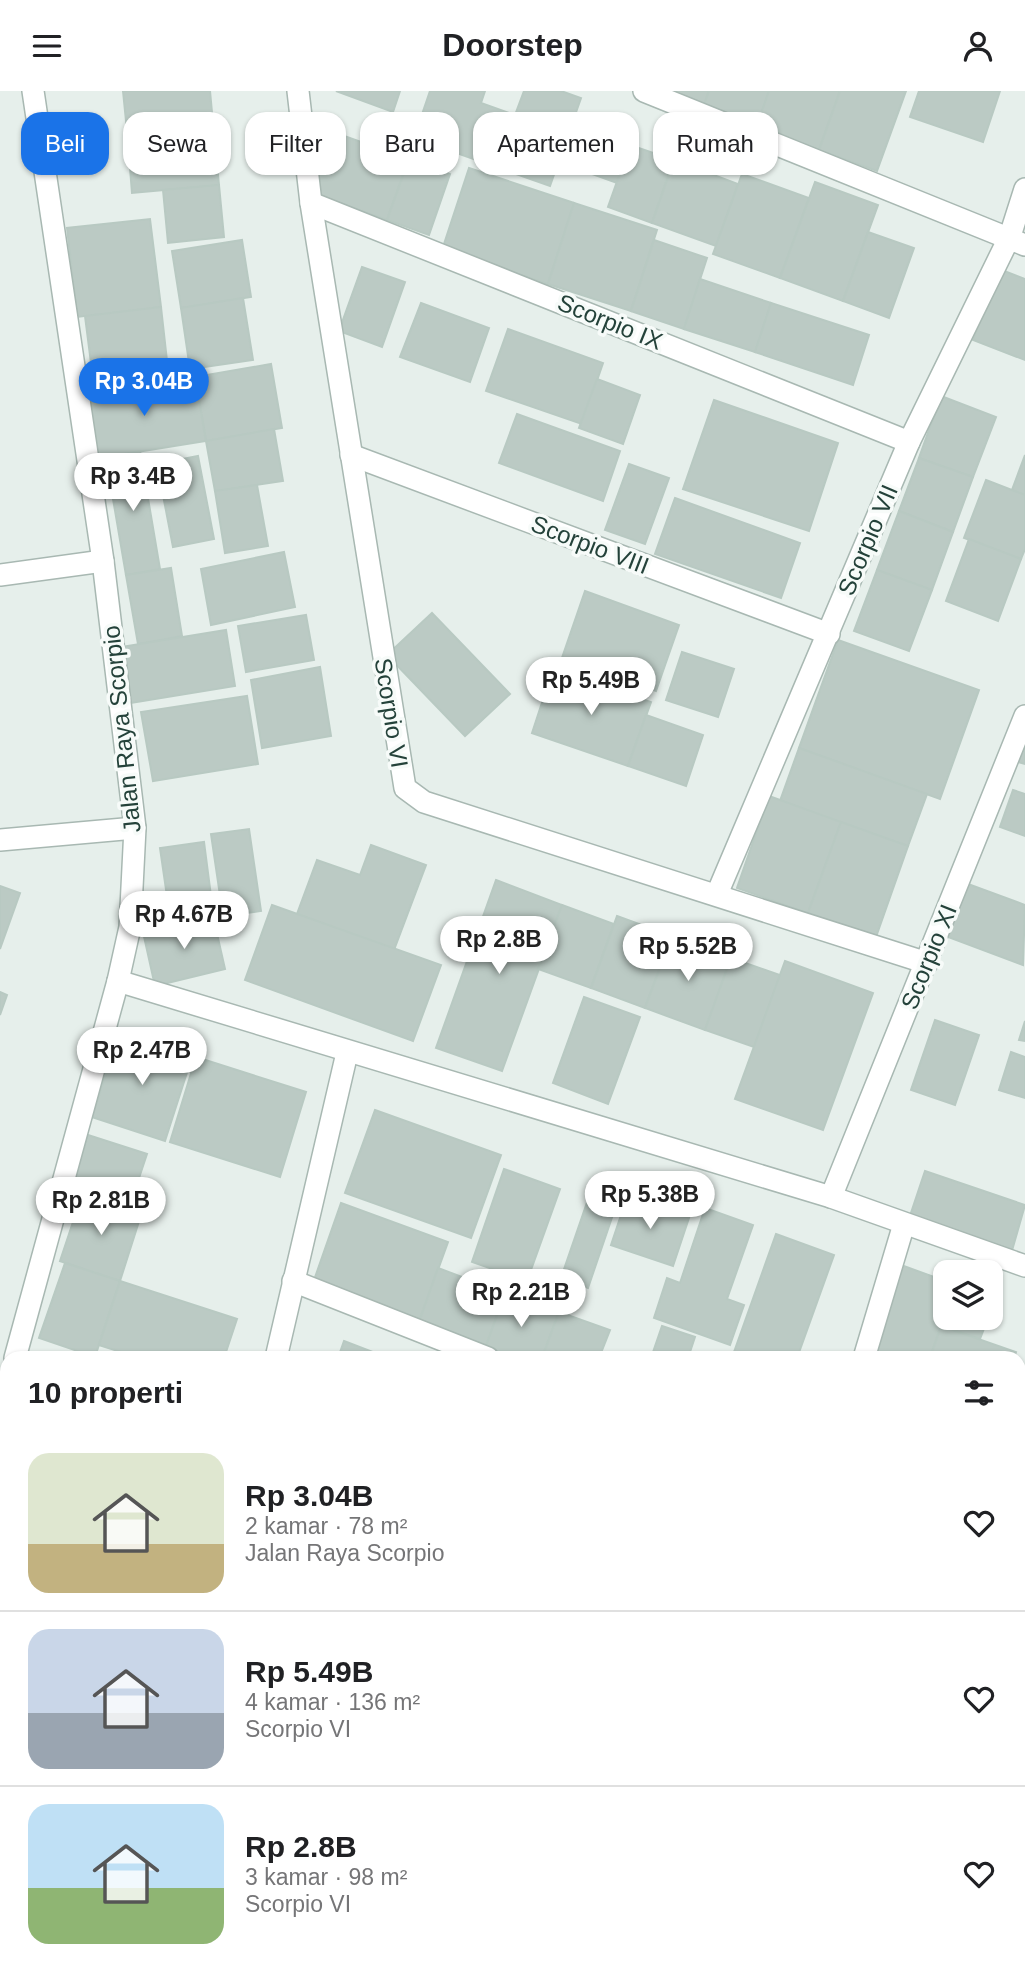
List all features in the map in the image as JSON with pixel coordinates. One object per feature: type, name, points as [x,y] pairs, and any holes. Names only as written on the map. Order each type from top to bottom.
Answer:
[{"type":"street","name":"Jalan Raya Scorpio","points":[[17,1351],[118,981],[130,927],[135,828],[103,561],[33,91]]},
{"type":"street","name":"Scorpio VI","points":[[298,91],[311,203],[405,788],[424,802],[928,963]]},
{"type":"street","points":[[644,91],[1017,241]]},
{"type":"street","name":"Scorpio VII","points":[[717,894],[909,442],[1017,241],[1025,188]]},
{"type":"street","name":"Scorpio IX","points":[[311,203],[909,442]]},
{"type":"street","name":"Scorpio VIII","points":[[351,455],[829,634]]},
{"type":"street","points":[[0,575],[103,561]]},
{"type":"street","name":"Scorpio XI","points":[[831,1197],[928,963],[1025,716]]},
{"type":"street","points":[[0,840],[135,828]]},
{"type":"street","points":[[118,981],[347,1053],[831,1197],[1025,1266]]},
{"type":"street","points":[[278,1351],[347,1053]]},
{"type":"street","points":[[866,1351],[904,1224]]},
{"type":"street","points":[[293,1281],[470,1351]]},
{"type":"building","points":[[123,91],[210,91],[212,112],[125,112]]},
{"type":"building","points":[[336,91],[400,91],[393,112]]},
{"type":"building","points":[[430,91],[485,91],[481,103],[506,112],[473,112],[473,159],[459,154],[459,112],[423,112]]},
{"type":"building","points":[[524,91],[561,91],[581,98],[576,112],[516,112]]},
{"type":"building","points":[[657,91],[709,91],[703,108]]},
{"type":"building","points":[[709,91],[769,91],[762,112],[714,112],[703,108]]},
{"type":"building","points":[[769,91],[840,91],[819,150],[778,136],[778,112],[762,112]]},
{"type":"building","points":[[840,91],[906,91],[877,171],[819,150]]},
{"type":"building","points":[[919,91],[1000,91],[983,142],[910,117]]},
{"type":"building","points":[[346,137],[360,142],[360,175],[403,175],[387,220],[312,193],[318,175],[346,175]]},
{"type":"building","points":[[639,148],[653,153],[653,175],[669,175],[652,223],[608,207],[619,175],[639,175]]},
{"type":"building","points":[[469,168],[473,169],[473,175],[490,175],[574,203],[548,284],[442,250]]},
{"type":"building","points":[[131,175],[218,175],[219,185],[132,193]]},
{"type":"building","points":[[403,175],[450,175],[429,235],[387,220]]},
{"type":"building","points":[[519,175],[554,175],[550,186]]},
{"type":"building","points":[[595,175],[620,175],[617,183]]},
{"type":"building","points":[[669,175],[714,175],[738,184],[716,246],[652,223]]},
{"type":"building","points":[[742,175],[809,198],[780,278],[713,254]]},
{"type":"building","points":[[815,182],[878,205],[843,301],[780,278]]},
{"type":"building","points":[[219,185],[224,237],[168,243],[163,190]]},
{"type":"building","points":[[574,203],[657,230],[631,311],[548,284]]},
{"type":"building","points":[[150,219],[161,307],[77,317],[67,228]]},
{"type":"building","points":[[868,232],[914,248],[889,318],[843,301]]},
{"type":"building","points":[[242,240],[251,297],[181,308],[172,251]]},
{"type":"building","points":[[654,240],[707,258],[684,329],[631,311]]},
{"type":"building","points":[[362,267],[405,282],[382,347],[339,331]]},
{"type":"building","points":[[999,269],[1025,279],[1025,360],[973,340]]},
{"type":"building","points":[[700,279],[771,303],[755,352],[684,329]]},
{"type":"building","points":[[243,298],[253,360],[190,369],[181,308]]},
{"type":"building","points":[[421,303],[489,328],[470,382],[400,357]]},
{"type":"building","points":[[771,303],[869,335],[853,385],[755,352]]},
{"type":"building","points":[[161,307],[168,370],[93,379],[85,316]]},
{"type":"building","points":[[508,329],[603,363],[582,424],[486,391]]},
{"type":"building","points":[[271,364],[282,428],[206,441],[195,377]]},
{"type":"building","points":[[195,377],[206,441],[93,459],[82,395]]},
{"type":"building","points":[[597,379],[640,395],[623,444],[579,428]]},
{"type":"building","points":[[941,396],[996,417],[973,477],[919,458]]},
{"type":"building","points":[[714,400],[838,443],[809,531],[683,489]]},
{"type":"building","points":[[517,414],[620,451],[603,501],[499,463]]},
{"type":"building","points":[[274,429],[283,481],[215,491],[206,441]]},
{"type":"building","points":[[140,451],[160,569],[126,575],[106,458]]},
{"type":"building","points":[[1025,455],[1025,495],[1012,490]]},
{"type":"building","points":[[198,456],[214,539],[173,547],[157,464]]},
{"type":"building","points":[[919,458],[973,477],[953,532],[899,511]]},
{"type":"building","points":[[629,464],[669,478],[645,544],[605,530]]},
{"type":"building","points":[[986,480],[1025,495],[1025,549],[1021,559],[964,538]]},
{"type":"building","points":[[257,485],[268,546],[225,553],[215,491]]},
{"type":"building","points":[[675,498],[800,543],[781,598],[655,554]]},
{"type":"building","points":[[899,511],[953,532],[932,590],[877,570]]},
{"type":"building","points":[[969,539],[1021,559],[998,621],[946,601]]},
{"type":"building","points":[[284,552],[295,607],[211,625],[201,569]]},
{"type":"building","points":[[171,568],[182,636],[138,644],[126,575]]},
{"type":"building","points":[[877,570],[932,590],[909,651],[854,631]]},
{"type":"building","points":[[585,591],[679,625],[656,691],[562,658]]},
{"type":"building","points":[[432,613],[510,694],[465,736],[387,655]]},
{"type":"building","points":[[306,615],[314,660],[246,672],[238,626]]},
{"type":"building","points":[[226,630],[235,686],[130,703],[121,647]]},
{"type":"building","points":[[838,640],[979,690],[940,799],[799,748]]},
{"type":"building","points":[[682,652],[734,669],[718,717],[666,700]]},
{"type":"building","points":[[320,667],[331,736],[262,748],[251,680]]},
{"type":"building","points":[[553,669],[651,702],[628,766],[532,733]]},
{"type":"building","points":[[247,696],[258,764],[153,781],[141,712]]},
{"type":"building","points":[[646,715],[703,735],[686,786],[628,766]]},
{"type":"building","points":[[1025,730],[1025,764],[1014,761]]},
{"type":"building","points":[[799,748],[927,794],[908,846],[780,801]]},
{"type":"building","points":[[1013,790],[1025,794],[1025,836],[1000,827]]},
{"type":"building","points":[[769,796],[841,822],[808,913],[737,888]]},
{"type":"building","points":[[841,822],[908,846],[876,937],[808,913]]},
{"type":"building","points":[[249,829],[261,911],[223,916],[211,834]]},
{"type":"building","points":[[204,842],[212,904],[169,910],[160,848]]},
{"type":"building","points":[[371,845],[426,865],[394,950],[297,914],[317,860],[360,875]]},
{"type":"building","points":[[496,880],[562,905],[502,1071],[436,1048]]},
{"type":"building","points":[[968,884],[1025,905],[1023,965],[948,937]]},
{"type":"building","points":[[0,886],[20,893],[0,949]]},
{"type":"building","points":[[272,905],[441,965],[413,1041],[245,980]]},
{"type":"building","points":[[562,905],[614,924],[591,988],[538,969]]},
{"type":"building","points":[[213,916],[225,969],[155,986],[143,932]]},
{"type":"building","points":[[617,916],[672,936],[645,1008],[591,988]]},
{"type":"building","points":[[672,936],[731,958],[705,1030],[645,1008]]},
{"type":"building","points":[[731,958],[780,975],[754,1047],[705,1030]]},
{"type":"building","points":[[785,961],[873,993],[823,1130],[735,1099]]},
{"type":"building","points":[[0,992],[7,995],[0,1015]]},
{"type":"building","points":[[584,997],[640,1017],[608,1104],[553,1083]]},
{"type":"building","points":[[935,1020],[979,1035],[955,1105],[911,1090]]},
{"type":"building","points":[[1025,1021],[1025,1041],[1019,1040]]},
{"type":"building","points":[[119,1033],[192,1057],[165,1141],[92,1117]]},
{"type":"building","points":[[1011,1052],[1025,1057],[1025,1098],[999,1090]]},
{"type":"building","points":[[196,1057],[306,1092],[280,1177],[170,1142]]},
{"type":"building","points":[[375,1110],[501,1155],[471,1238],[345,1193]]},
{"type":"building","points":[[88,1135],[147,1154],[129,1208],[71,1188]]},
{"type":"building","points":[[504,1169],[560,1189],[527,1281],[472,1262]]},
{"type":"building","points":[[925,1171],[1025,1205],[1011,1254],[909,1219]]},
{"type":"building","points":[[593,1185],[620,1194],[588,1288],[561,1278]]},
{"type":"building","points":[[83,1192],[142,1212],[120,1281],[60,1261]]},
{"type":"building","points":[[627,1197],[689,1218],[673,1266],[611,1245]]},
{"type":"building","points":[[341,1203],[448,1242],[418,1325],[312,1286]]},
{"type":"building","points":[[705,1208],[753,1225],[727,1299],[744,1305],[730,1345],[654,1318],[667,1278],[680,1283]]},
{"type":"building","points":[[776,1234],[834,1255],[800,1351],[734,1351]]},
{"type":"building","points":[[65,1263],[120,1281],[97,1351],[77,1351],[39,1338]]},
{"type":"building","points":[[901,1265],[933,1277],[933,1330],[940,1330],[932,1351],[871,1351]]},
{"type":"building","points":[[438,1268],[505,1293],[485,1349],[418,1325]]},
{"type":"building","points":[[120,1281],[237,1319],[226,1351],[118,1351],[99,1345]]},
{"type":"building","points":[[505,1293],[559,1312],[545,1351],[485,1349]]},
{"type":"building","points":[[559,1312],[610,1330],[602,1351],[545,1351]]},
{"type":"building","points":[[662,1326],[695,1337],[690,1351],[653,1351]]},
{"type":"building","points":[[940,1330],[953,1330],[1013,1351],[932,1351]]},
{"type":"building","points":[[953,1330],[983,1330],[980,1339]]},
{"type":"building","points":[[344,1341],[370,1351],[340,1351]]}]
